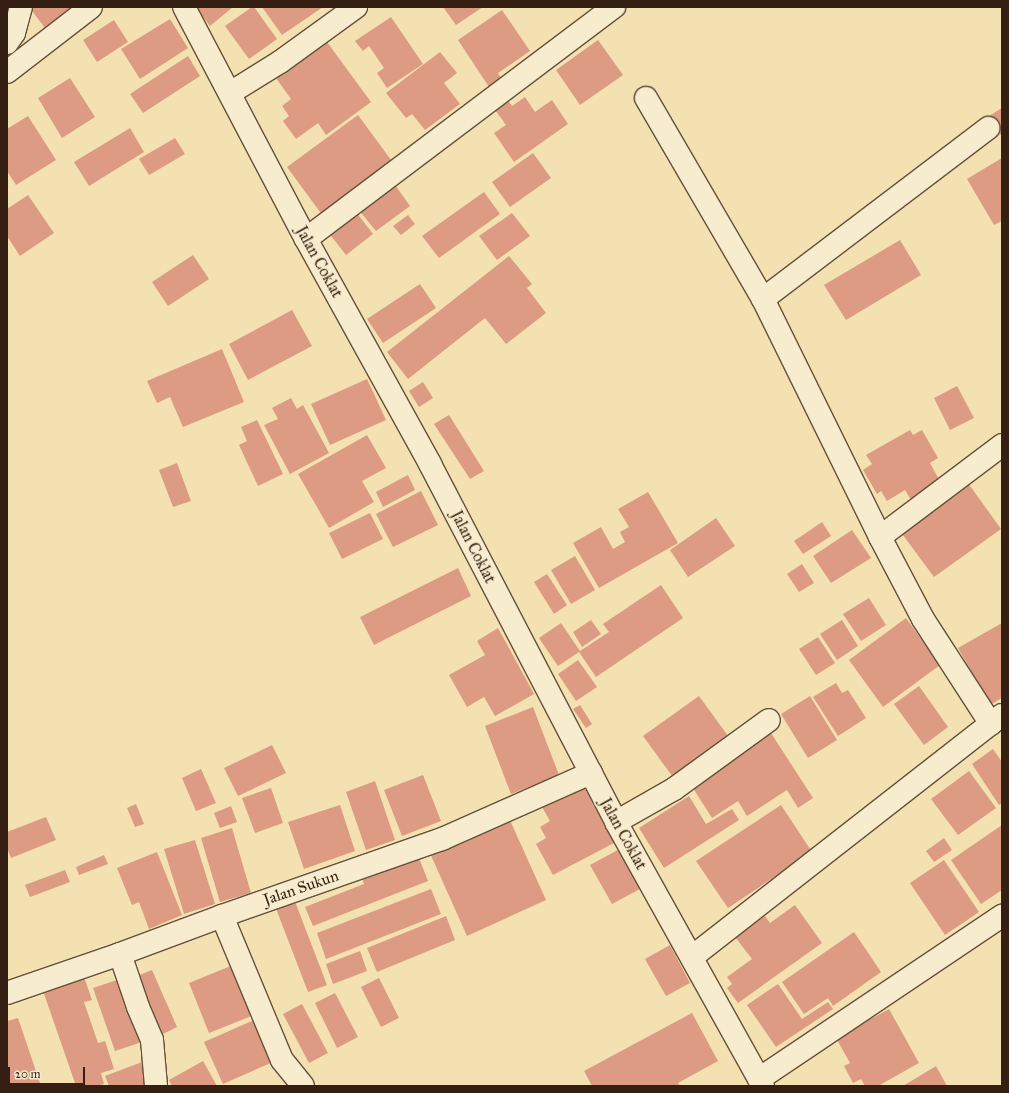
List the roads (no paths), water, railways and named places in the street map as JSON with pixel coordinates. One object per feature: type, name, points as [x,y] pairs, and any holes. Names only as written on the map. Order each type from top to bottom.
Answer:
[{"type":"street","points":[[7,43],[14,33],[21,7]]},
{"type":"street","points":[[7,72],[91,7]]},
{"type":"street","name":"Jalan Coklat","points":[[184,7],[306,239],[430,464],[616,822],[761,1083]]},
{"type":"street","points":[[230,92],[280,62],[356,7]]},
{"type":"street","points":[[306,239],[614,7]]},
{"type":"street","points":[[646,98],[763,300],[880,537],[923,620],[996,719],[692,957]]},
{"type":"street","points":[[763,300],[988,128]]},
{"type":"street","points":[[880,537],[1002,445]]},
{"type":"street","points":[[616,822],[674,789],[769,720]]},
{"type":"street","name":"Jalan Sukun","points":[[7,992],[120,954],[222,916],[442,839],[591,773]]},
{"type":"street","points":[[222,916],[282,1060],[303,1086]]},
{"type":"street","points":[[761,1083],[1002,916]]},
{"type":"street","points":[[120,954],[138,1007],[152,1040],[156,1086]]}]
